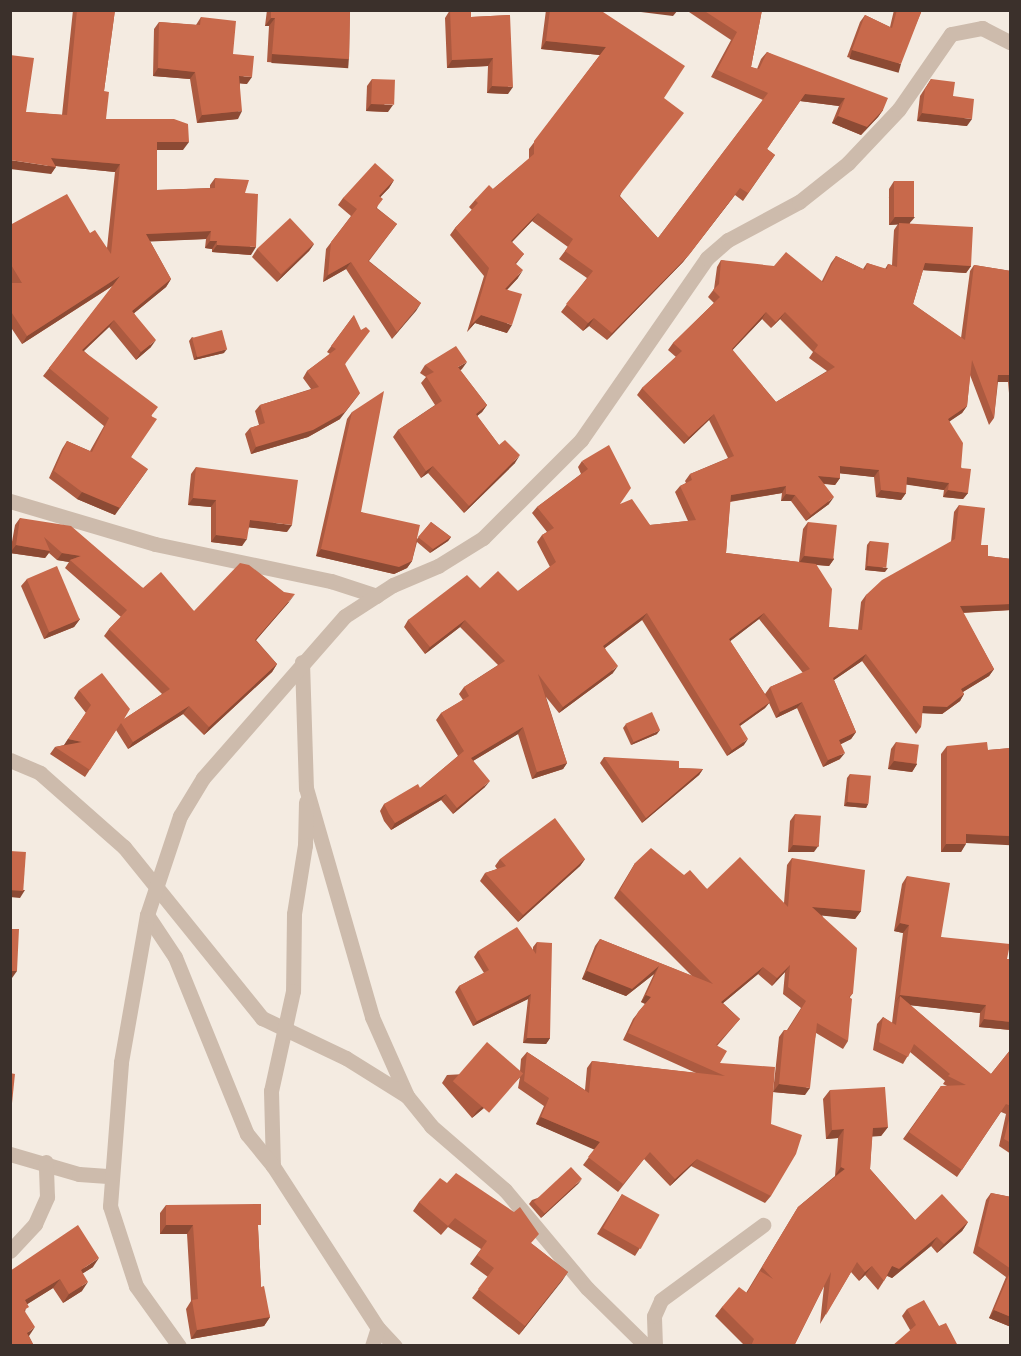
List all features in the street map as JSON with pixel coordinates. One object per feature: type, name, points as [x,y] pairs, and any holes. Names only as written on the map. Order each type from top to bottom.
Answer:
[{"type":"street","points":[[178,1346],[136,1286],[110,1206],[111,1176],[121,1062],[147,915],[159,886],[180,816],[203,778],[302,662],[345,616],[377,596],[438,566],[483,538],[581,440],[707,258],[728,240],[799,202],[848,163],[898,109],[951,34],[982,28],[1011,42]]},
{"type":"street","points":[[10,501],[155,544],[331,582],[377,596]]},
{"type":"street","points":[[273,1166],[271,1091],[293,991],[294,914],[305,845],[306,788],[302,662]]},
{"type":"street","points":[[10,760],[40,773],[124,847],[159,886],[243,999],[262,1018],[346,1058],[407,1096]]},
{"type":"street","points":[[306,788],[372,1017],[407,1096],[431,1126],[505,1190],[587,1288],[646,1346]]},
{"type":"street","points":[[147,915],[175,957],[246,1134],[273,1166],[378,1328],[395,1346]]},
{"type":"street","points":[[10,1154],[46,1162],[79,1174],[111,1176]]},
{"type":"street","points":[[10,1251],[35,1224],[46,1197],[46,1162]]},
{"type":"street","points":[[655,1346],[654,1316],[661,1300],[763,1225]]},
{"type":"street","points":[[372,1346],[378,1328]]},
{"type":"building","points":[[77,10],[115,10],[104,91],[109,92],[106,119],[174,119],[188,124],[189,142],[157,142],[157,190],[215,188],[215,178],[249,180],[245,193],[258,194],[256,247],[217,245],[217,241],[210,241],[211,231],[146,234],[171,279],[132,311],[156,340],[141,352],[114,320],[82,350],[158,407],[151,416],[157,419],[131,457],[148,469],[120,508],[82,492],[54,471],[67,441],[92,452],[109,418],[49,368],[120,276],[27,336],[10,310],[10,283],[22,283],[10,263],[10,225],[67,194],[90,233],[95,230],[111,254],[120,164],[51,158],[56,167],[10,160],[10,55],[34,58],[26,112],[67,115]]},
{"type":"building","points":[[271,10],[350,10],[349,59],[272,54],[275,18],[271,18]]},
{"type":"building","points":[[450,10],[471,10],[471,17],[510,15],[513,87],[492,86],[493,58],[452,60]]},
{"type":"building","points":[[550,10],[600,10],[685,66],[664,98],[684,113],[619,196],[658,238],[768,93],[717,70],[737,32],[703,10],[762,10],[751,67],[759,69],[767,52],[888,98],[883,110],[867,127],[838,116],[845,98],[805,94],[767,149],[775,155],[748,193],[740,188],[689,255],[612,333],[594,318],[588,323],[566,304],[593,271],[565,251],[573,239],[538,213],[511,241],[524,254],[515,263],[523,270],[505,289],[522,294],[512,325],[481,315],[472,324],[489,268],[455,228],[478,203],[475,200],[489,185],[493,189],[534,154],[534,141],[606,47],[546,41]]},
{"type":"building","points":[[897,10],[922,10],[901,64],[852,50],[865,15],[892,28]]},
{"type":"building","points":[[201,17],[236,21],[233,54],[254,56],[252,77],[239,76],[242,111],[202,115],[195,72],[158,68],[159,22],[200,25]]},
{"type":"building","points":[[372,79],[395,80],[394,105],[371,104]]},
{"type":"building","points":[[931,79],[955,82],[953,96],[974,99],[972,119],[922,113],[925,89]]},
{"type":"building","points":[[375,163],[394,180],[379,196],[383,199],[376,208],[397,224],[368,261],[421,303],[397,332],[351,262],[328,275],[331,242],[357,209],[343,198]]},
{"type":"building","points":[[894,181],[914,181],[914,217],[894,217]]},
{"type":"building","points":[[290,218],[314,244],[281,274],[257,249]]},
{"type":"building","points":[[899,223],[973,227],[971,266],[925,263],[913,304],[965,340],[974,265],[1011,271],[1011,375],[998,375],[994,418],[972,360],[967,406],[948,419],[963,443],[961,468],[971,469],[968,493],[948,490],[949,483],[907,477],[906,493],[881,490],[879,470],[840,466],[840,478],[818,476],[834,497],[811,515],[795,495],[786,494],[786,486],[731,495],[726,553],[816,564],[832,589],[829,627],[862,630],[866,595],[882,580],[955,539],[959,505],[985,508],[981,545],[988,545],[988,556],[1011,559],[1011,604],[960,606],[994,669],[961,689],[964,694],[947,707],[923,706],[921,727],[866,654],[833,678],[856,732],[839,740],[845,753],[828,760],[802,702],[780,712],[770,687],[810,669],[764,613],[729,639],[770,702],[739,724],[748,739],[732,750],[647,613],[603,646],[618,666],[563,707],[538,674],[567,763],[537,772],[523,727],[471,758],[490,781],[457,808],[446,794],[395,823],[384,804],[418,784],[420,788],[464,751],[441,713],[469,696],[464,687],[505,661],[465,620],[430,647],[408,620],[467,575],[480,588],[498,571],[518,591],[556,562],[542,535],[554,528],[537,507],[588,469],[582,461],[609,445],[631,488],[620,504],[632,499],[650,525],[696,520],[680,486],[692,480],[690,474],[734,456],[714,414],[689,437],[642,388],[682,351],[673,343],[720,297],[713,290],[719,284],[721,260],[774,266],[786,252],[823,282],[836,256],[865,270],[867,263],[887,269],[888,264],[897,267]],"holes":[[[766,312],[776,322],[785,312],[818,345],[814,351],[835,367],[776,402],[732,349]]]},
{"type":"building","points":[[354,315],[361,330],[366,327],[370,331],[345,364],[360,393],[345,412],[313,430],[256,447],[250,428],[265,423],[260,405],[319,387],[307,371],[336,349],[331,346]]},
{"type":"building","points":[[222,330],[227,349],[197,357],[192,338]]},
{"type":"building","points":[[456,346],[467,362],[458,367],[487,405],[476,414],[499,445],[505,440],[520,455],[469,506],[433,466],[426,471],[398,430],[442,401],[426,376],[434,372],[425,365]]},
{"type":"building","points":[[384,391],[361,512],[420,525],[412,561],[399,567],[321,549],[352,412]]},
{"type":"building","points":[[196,467],[298,480],[292,525],[250,520],[247,539],[216,535],[216,500],[193,498]]},
{"type":"building","points":[[20,518],[71,526],[143,588],[161,572],[194,611],[240,563],[249,565],[284,592],[295,594],[255,640],[277,664],[209,727],[189,706],[133,742],[121,723],[90,770],[55,747],[82,742],[68,739],[91,705],[79,690],[102,673],[130,709],[124,719],[170,689],[109,629],[127,610],[70,560],[81,556],[62,553],[44,537],[50,551],[16,545]]},
{"type":"building","points":[[431,522],[451,537],[433,549],[418,537]]},
{"type":"building","points":[[808,522],[837,525],[833,559],[804,556]]},
{"type":"building","points":[[870,541],[889,543],[886,568],[867,566]]},
{"type":"building","points":[[57,566],[80,619],[49,632],[27,579]]},
{"type":"building","points":[[652,712],[660,730],[634,742],[626,724]]},
{"type":"building","points":[[896,742],[919,745],[917,764],[894,761]]},
{"type":"building","points":[[987,742],[988,750],[1011,748],[1011,836],[966,834],[966,844],[946,844],[947,746]]},
{"type":"building","points":[[604,757],[679,761],[679,768],[703,769],[646,818]]},
{"type":"building","points":[[850,774],[871,776],[868,804],[848,802]]},
{"type":"building","points":[[795,814],[821,816],[819,847],[793,845]]},
{"type":"building","points":[[555,818],[585,859],[523,915],[485,873],[506,866],[500,859]]},
{"type":"building","points":[[651,848],[684,875],[690,870],[707,889],[740,857],[788,907],[792,858],[865,870],[861,911],[812,907],[857,948],[853,993],[849,997],[852,999],[848,1041],[817,1023],[810,1088],[779,1084],[784,1030],[788,1030],[806,1001],[788,987],[790,965],[777,978],[763,967],[721,1002],[740,1019],[716,1045],[727,1051],[720,1063],[775,1067],[771,1124],[802,1135],[796,1154],[771,1196],[697,1159],[675,1179],[650,1152],[623,1184],[588,1157],[600,1142],[541,1117],[549,1098],[524,1081],[527,1052],[589,1093],[592,1061],[725,1076],[628,1033],[638,1012],[651,997],[646,995],[659,966],[632,989],[587,971],[600,939],[713,984],[620,890],[635,863]]},
{"type":"building","points":[[10,851],[26,852],[23,891],[10,890]]},
{"type":"building","points":[[907,876],[950,883],[941,937],[1010,944],[1007,959],[1011,959],[1011,1022],[984,1019],[986,1005],[900,995],[909,925],[900,923]]},
{"type":"building","points":[[517,927],[536,954],[537,942],[552,943],[550,1038],[527,1038],[531,994],[477,1021],[459,986],[489,970],[478,951]]},
{"type":"building","points":[[10,929],[19,929],[17,971],[11,971],[10,974]]},
{"type":"building","points":[[900,996],[991,1074],[1011,1049],[1011,1106],[1006,1104],[962,1170],[909,1132],[941,1086],[966,1085],[948,1076],[950,1074],[914,1044],[908,1057],[879,1042],[883,1017],[896,1025]]},
{"type":"building","points":[[487,1042],[523,1073],[489,1113],[453,1081]]},
{"type":"building","points":[[10,1073],[15,1074],[12,1103],[10,1103]]},
{"type":"building","points":[[885,1087],[888,1127],[873,1128],[870,1169],[915,1220],[942,1194],[968,1222],[944,1244],[937,1237],[899,1269],[892,1266],[884,1281],[872,1266],[865,1272],[857,1262],[826,1315],[831,1272],[794,1346],[751,1346],[754,1339],[722,1307],[739,1287],[747,1293],[760,1271],[773,1279],[762,1267],[798,1207],[845,1169],[841,1167],[844,1129],[832,1130],[830,1090]]},
{"type":"building","points":[[1011,1111],[1011,1143],[1004,1139]]},
{"type":"building","points":[[571,1167],[582,1179],[545,1213],[534,1202]]},
{"type":"building","points":[[456,1173],[514,1212],[520,1207],[539,1234],[531,1243],[568,1272],[525,1326],[478,1289],[494,1268],[477,1255],[487,1241],[455,1218],[448,1226],[419,1202],[440,1178],[447,1183]]},
{"type":"building","points":[[991,1193],[1011,1197],[1011,1269],[978,1246]]},
{"type":"building","points":[[622,1194],[660,1215],[641,1249],[603,1228]]},
{"type":"building","points":[[261,1204],[261,1225],[258,1225],[261,1287],[264,1286],[270,1317],[197,1330],[192,1300],[198,1299],[193,1225],[166,1225],[166,1205]]},
{"type":"building","points":[[78,1225],[99,1258],[81,1270],[88,1282],[69,1294],[60,1279],[25,1300],[29,1307],[24,1310],[35,1327],[27,1333],[34,1346],[12,1346],[10,1343],[10,1271]]},
{"type":"building","points":[[1011,1270],[1011,1317],[994,1310]]},
{"type":"building","points":[[924,1300],[939,1326],[946,1323],[958,1346],[892,1346],[916,1325],[907,1309]]}]
